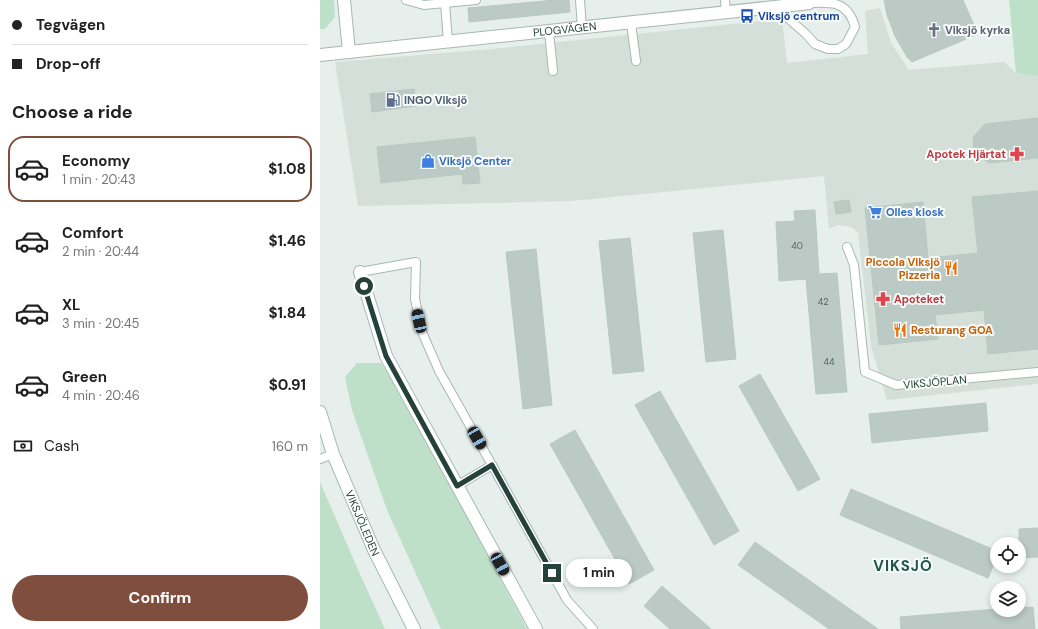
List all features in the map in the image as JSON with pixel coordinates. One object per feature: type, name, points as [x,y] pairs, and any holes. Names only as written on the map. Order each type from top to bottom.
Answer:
[{"type":"street","points":[[344,0],[349,52]]},
{"type":"street","name":"PLOGVÄGEN","points":[[320,56],[726,13],[809,2]]},
{"type":"street","points":[[360,272],[386,356],[536,629]]},
{"type":"street","name":"VIKSJÖLEDEN","points":[[320,412],[333,454],[374,550],[414,629]]},
{"type":"lane","points":[[406,0],[424,5],[476,0]]},
{"type":"lane","points":[[580,0],[582,28]]},
{"type":"lane","points":[[725,0],[726,13]]},
{"type":"lane","points":[[775,7],[806,34],[815,44],[828,49],[838,49],[846,44],[855,27],[853,19],[847,11],[841,5],[809,2]]},
{"type":"lane","points":[[445,3],[448,42]]},
{"type":"lane","points":[[631,23],[636,61]]},
{"type":"lane","points":[[549,32],[553,71]]},
{"type":"lane","name":"VIKSJÖPLAN","points":[[847,247],[854,265],[865,372],[896,385],[1038,372]]},
{"type":"lane","points":[[360,272],[416,262],[415,299],[422,332],[439,371],[567,600],[593,629]]},
{"type":"lane","points":[[320,459],[333,454]]},
{"type":"lane","points":[[457,486],[492,465]]},
{"type":"shaded area","points":[[880,8],[891,43],[909,70],[1004,62],[1016,73],[1038,76],[1038,384],[887,400],[871,346],[858,233],[853,228],[846,226],[838,225],[829,229],[824,176],[572,201],[358,206],[335,62],[492,49],[782,19],[787,63],[868,54],[865,11]]},
{"type":"green space","points":[[320,0],[334,0],[335,17],[325,29],[320,29]]},
{"type":"green space","points":[[1009,0],[1038,0],[1038,76],[1016,73]]},
{"type":"green space","points":[[357,363],[381,363],[397,385],[527,629],[441,629],[387,510],[352,410],[345,377]]},
{"type":"green space","points":[[320,482],[359,572],[385,629],[320,629]]},
{"type":"building","points":[[569,0],[570,12],[469,22],[468,8]]},
{"type":"building","name":"Viksjö kyrka","points":[[884,0],[963,0],[978,34],[912,62],[907,57],[895,36],[887,15]]},
{"type":"building","name":"INGO Viksjö","points":[[414,89],[416,106],[372,112],[370,94]]},
{"type":"building","points":[[1038,118],[1038,158],[989,163],[974,152],[973,137],[985,124]]},
{"type":"building","name":"Viksjö Center","points":[[475,137],[480,183],[463,184],[462,174],[381,183],[377,147]]},
{"type":"building","points":[[1038,191],[1038,349],[988,354],[984,310],[935,315],[938,339],[879,345],[865,208],[923,202],[928,258],[978,253],[972,197]]},
{"type":"building","points":[[849,200],[851,212],[836,214],[834,202]]},
{"type":"building","points":[[815,210],[819,274],[837,273],[847,392],[816,394],[806,279],[779,281],[776,222],[795,221],[794,211]]},
{"type":"building","points":[[723,230],[736,359],[706,362],[693,233]]},
{"type":"building","points":[[630,238],[644,371],[613,374],[599,241]]},
{"type":"building","points":[[536,249],[552,405],[523,409],[506,252]]},
{"type":"building","points":[[760,374],[820,479],[798,491],[739,386]]},
{"type":"building","points":[[660,391],[739,531],[714,545],[635,405]]},
{"type":"building","points":[[986,403],[988,431],[872,443],[869,414]]},
{"type":"building","points":[[575,430],[654,570],[629,584],[550,444]]},
{"type":"building","points":[[851,489],[990,548],[990,573],[988,578],[840,515]]},
{"type":"building","points":[[1038,528],[1038,557],[1026,558],[1026,537],[1019,537],[1019,529]]},
{"type":"building","points":[[755,542],[878,629],[829,629],[738,565]]},
{"type":"building","points":[[662,586],[711,629],[670,629],[644,606]]},
{"type":"building","points":[[1033,607],[1035,629],[901,629],[900,617],[990,610],[990,617],[1026,617],[1026,608]]},
{"type":"place","name":"Viksjö centrum","points":[[747,16]]},
{"type":"place","name":"Viksjö kyrka","points":[[934,30]]},
{"type":"place","name":"INGO Viksjö","points":[[393,100]]},
{"type":"place","name":"Apotek Hjärtat","points":[[1017,154]]},
{"type":"place","name":"Viksjö Center","points":[[428,161]]},
{"type":"place","name":"Olles kiosk","points":[[875,212]]},
{"type":"place","name":"Piccola Viksjö Pizzeria","points":[[951,268]]},
{"type":"place","name":"Apoteket","points":[[883,299]]},
{"type":"place","name":"Resturang GOA","points":[[900,330]]},
{"type":"district","name":"VIKSJÖ","points":[[903,566]]},
{"type":"route","points":[[364,286],[386,356],[457,486],[492,465],[552,573]]}]
